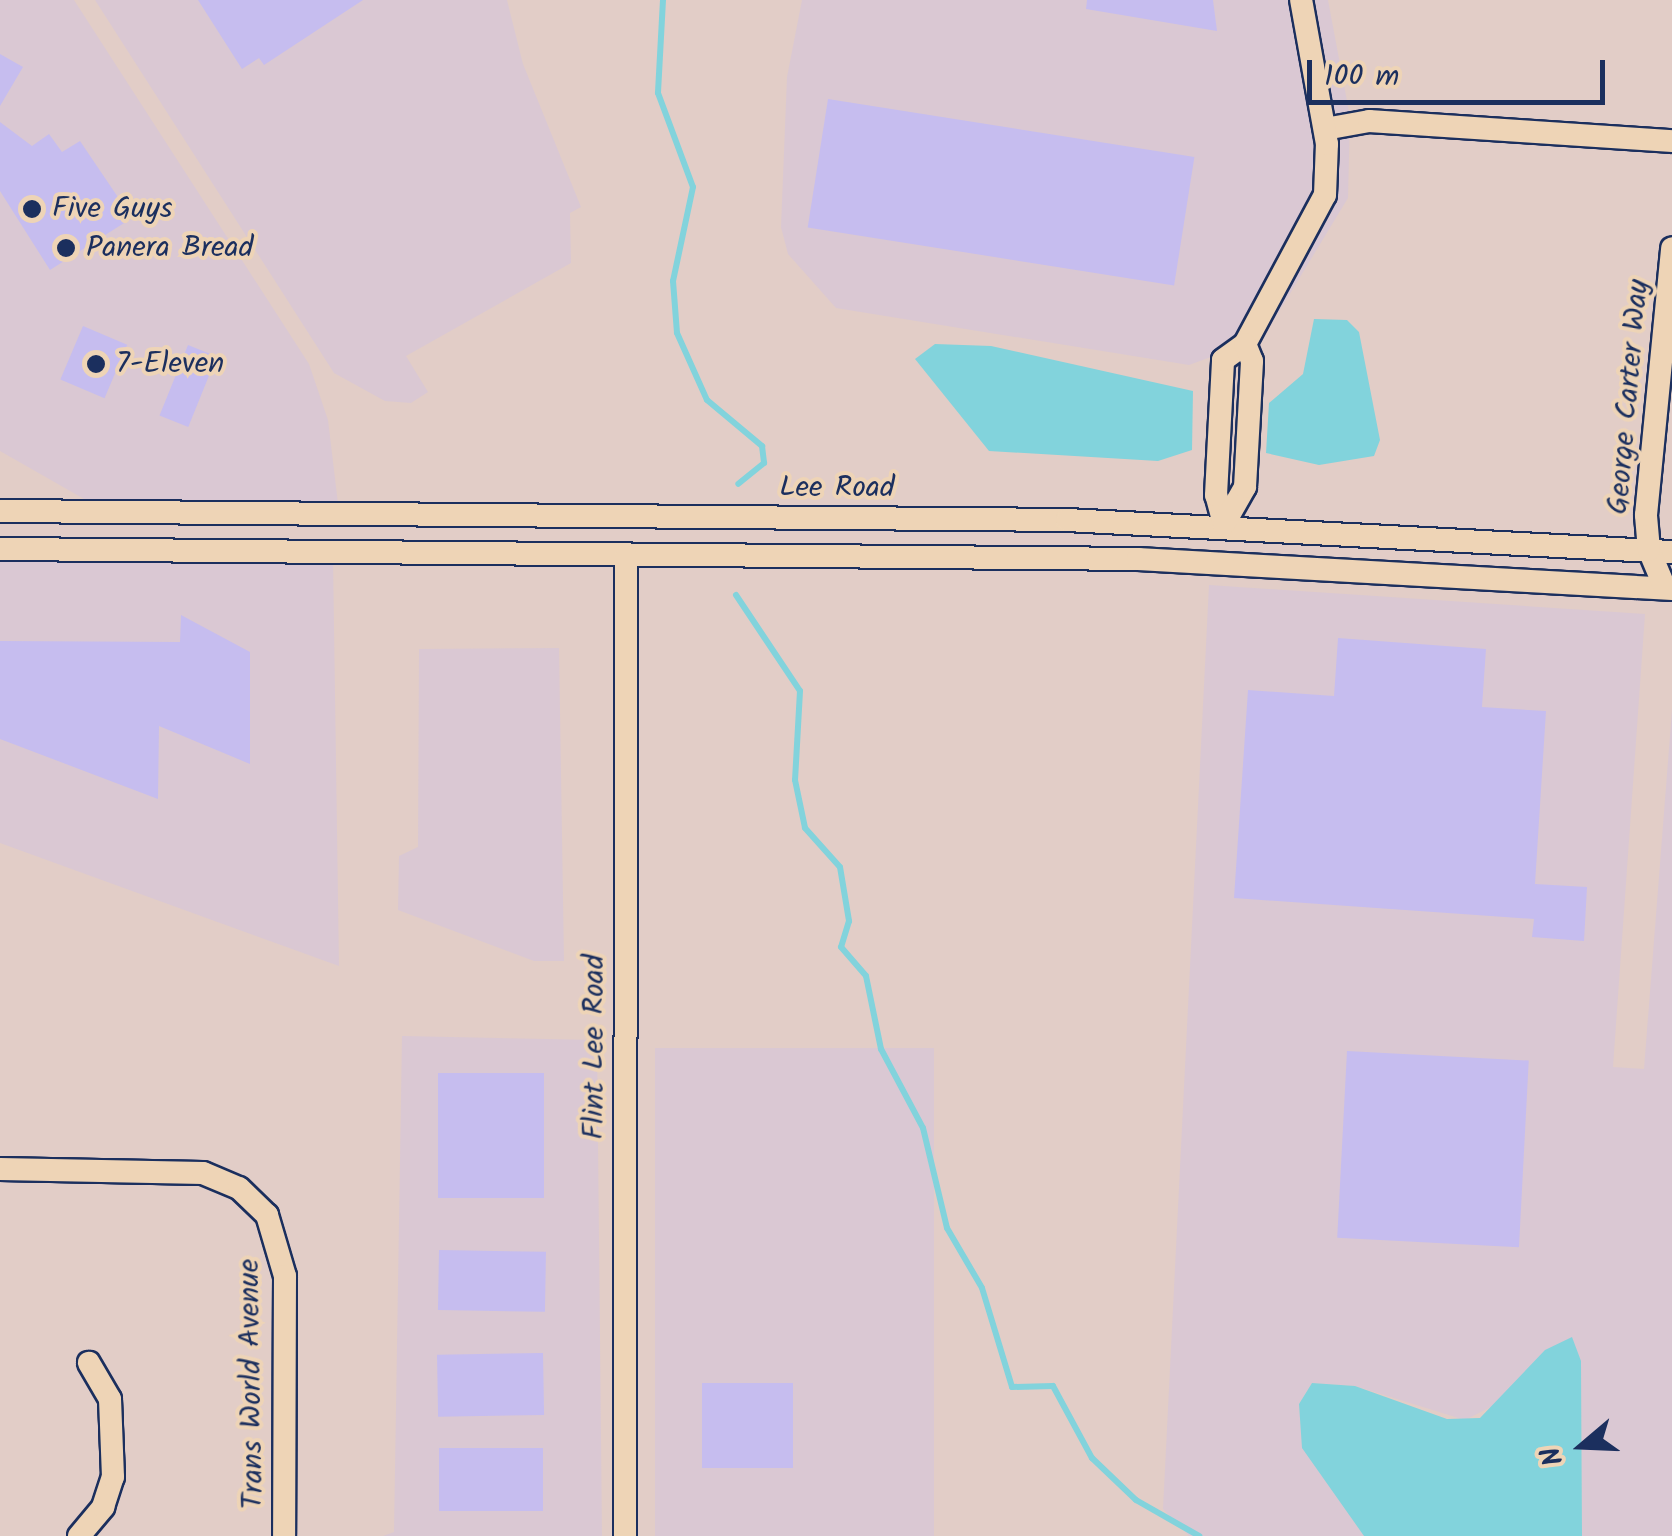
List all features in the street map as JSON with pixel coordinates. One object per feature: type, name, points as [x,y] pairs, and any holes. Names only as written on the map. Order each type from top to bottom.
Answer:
[{"type":"street","points":[[1224,524],[1246,487],[1252,361],[1245,344],[1322,205],[1325,130],[1301,0]]},
{"type":"street","points":[[1325,130],[1369,121],[1672,141]]},
{"type":"street","name":"George Carter Way","points":[[1670,583],[1660,551],[1672,248]]},
{"type":"street","name":"Lee Road","points":[[0,511],[1224,524],[1660,551]]},
{"type":"street","points":[[0,549],[1189,560],[1670,583]]},
{"type":"street","name":"Flint Lee Road","points":[[625,1536],[626,557]]},
{"type":"street","name":"Trans World Avenue","points":[[0,1169],[203,1172],[239,1188],[267,1216],[285,1276],[284,1536]]},
{"type":"street","points":[[79,1536],[103,1507],[113,1477],[110,1399],[89,1363]]},
{"type":"shaded area","points":[[0,0],[74,0],[309,364],[328,420],[339,512],[107,512],[0,451]]},
{"type":"shaded area","points":[[95,0],[507,0],[523,64],[581,207],[570,213],[571,263],[406,356],[428,392],[411,403],[385,401],[334,373]]},
{"type":"shaded area","points":[[802,0],[1328,0],[1350,117],[1348,198],[1263,338],[1189,365],[836,308],[788,254],[781,227],[787,77]]},
{"type":"shaded area","points":[[0,558],[333,559],[339,966],[0,843]]},
{"type":"shaded area","points":[[1209,585],[1645,614],[1613,1067],[1644,1069],[1672,710],[1672,1536],[1582,1536],[1581,1361],[1465,1420],[1355,1386],[1312,1383],[1299,1404],[1303,1448],[1364,1536],[1189,1536],[1163,1509]]},
{"type":"shaded area","points":[[559,648],[564,961],[534,961],[398,910],[399,856],[418,847],[419,649]]},
{"type":"shaded area","points":[[402,1036],[597,1040],[602,1536],[383,1536],[394,1532]]},
{"type":"shaded area","points":[[655,1048],[934,1048],[934,1536],[655,1536]]},
{"type":"water","points":[[1314,319],[1347,320],[1359,332],[1380,440],[1374,456],[1319,465],[1266,453],[1269,403],[1303,374]]},
{"type":"water","points":[[935,344],[991,346],[1193,391],[1192,450],[1158,461],[989,451],[915,359]]},
{"type":"water","points":[[1572,1337],[1581,1361],[1582,1536],[1364,1536],[1302,1448],[1299,1404],[1312,1383],[1355,1386],[1447,1419],[1480,1418],[1545,1350]]},
{"type":"building","points":[[198,0],[363,0],[264,65],[259,58],[242,69]]},
{"type":"building","points":[[1087,0],[1213,0],[1217,31],[1086,9]]},
{"type":"building","points":[[0,54],[23,67],[0,106]]},
{"type":"building","points":[[828,99],[1194,157],[1174,285],[808,227]]},
{"type":"building","points":[[0,122],[32,146],[49,134],[62,152],[80,141],[132,218],[50,270],[0,191]]},
{"type":"building","points":[[83,326],[127,345],[105,398],[60,379]]},
{"type":"building","points":[[188,345],[217,357],[188,427],[160,415]]},
{"type":"building","points":[[181,615],[250,652],[250,764],[159,726],[158,799],[0,739],[0,641],[180,642]]},
{"type":"building","points":[[1338,638],[1486,649],[1482,707],[1546,711],[1535,884],[1587,887],[1584,941],[1532,937],[1534,919],[1234,898],[1248,690],[1334,696]]},
{"type":"building","points":[[1347,1051],[1529,1061],[1519,1247],[1337,1238]]},
{"type":"building","points":[[438,1073],[544,1073],[544,1198],[438,1198]]},
{"type":"building","points":[[439,1250],[546,1252],[545,1312],[438,1310]]},
{"type":"building","points":[[543,1353],[544,1415],[438,1417],[437,1355]]},
{"type":"building","points":[[702,1383],[793,1383],[793,1468],[702,1468]]},
{"type":"building","points":[[439,1448],[543,1448],[543,1511],[439,1511]]},
{"type":"waterway","points":[[663,0],[658,93],[693,187],[673,281],[677,333],[707,400],[762,446],[764,463],[738,484]]},
{"type":"waterway","points":[[736,595],[800,691],[795,780],[805,828],[840,867],[849,921],[841,947],[866,976],[881,1049],[923,1128],[947,1228],[982,1288],[1012,1387],[1053,1386],[1092,1458],[1136,1500],[1199,1536]]},
{"type":"place","name":"Five Guys","points":[[32,209]]},
{"type":"place","name":"Panera Bread","points":[[66,248]]},
{"type":"place","name":"7-Eleven","points":[[96,364]]}]
